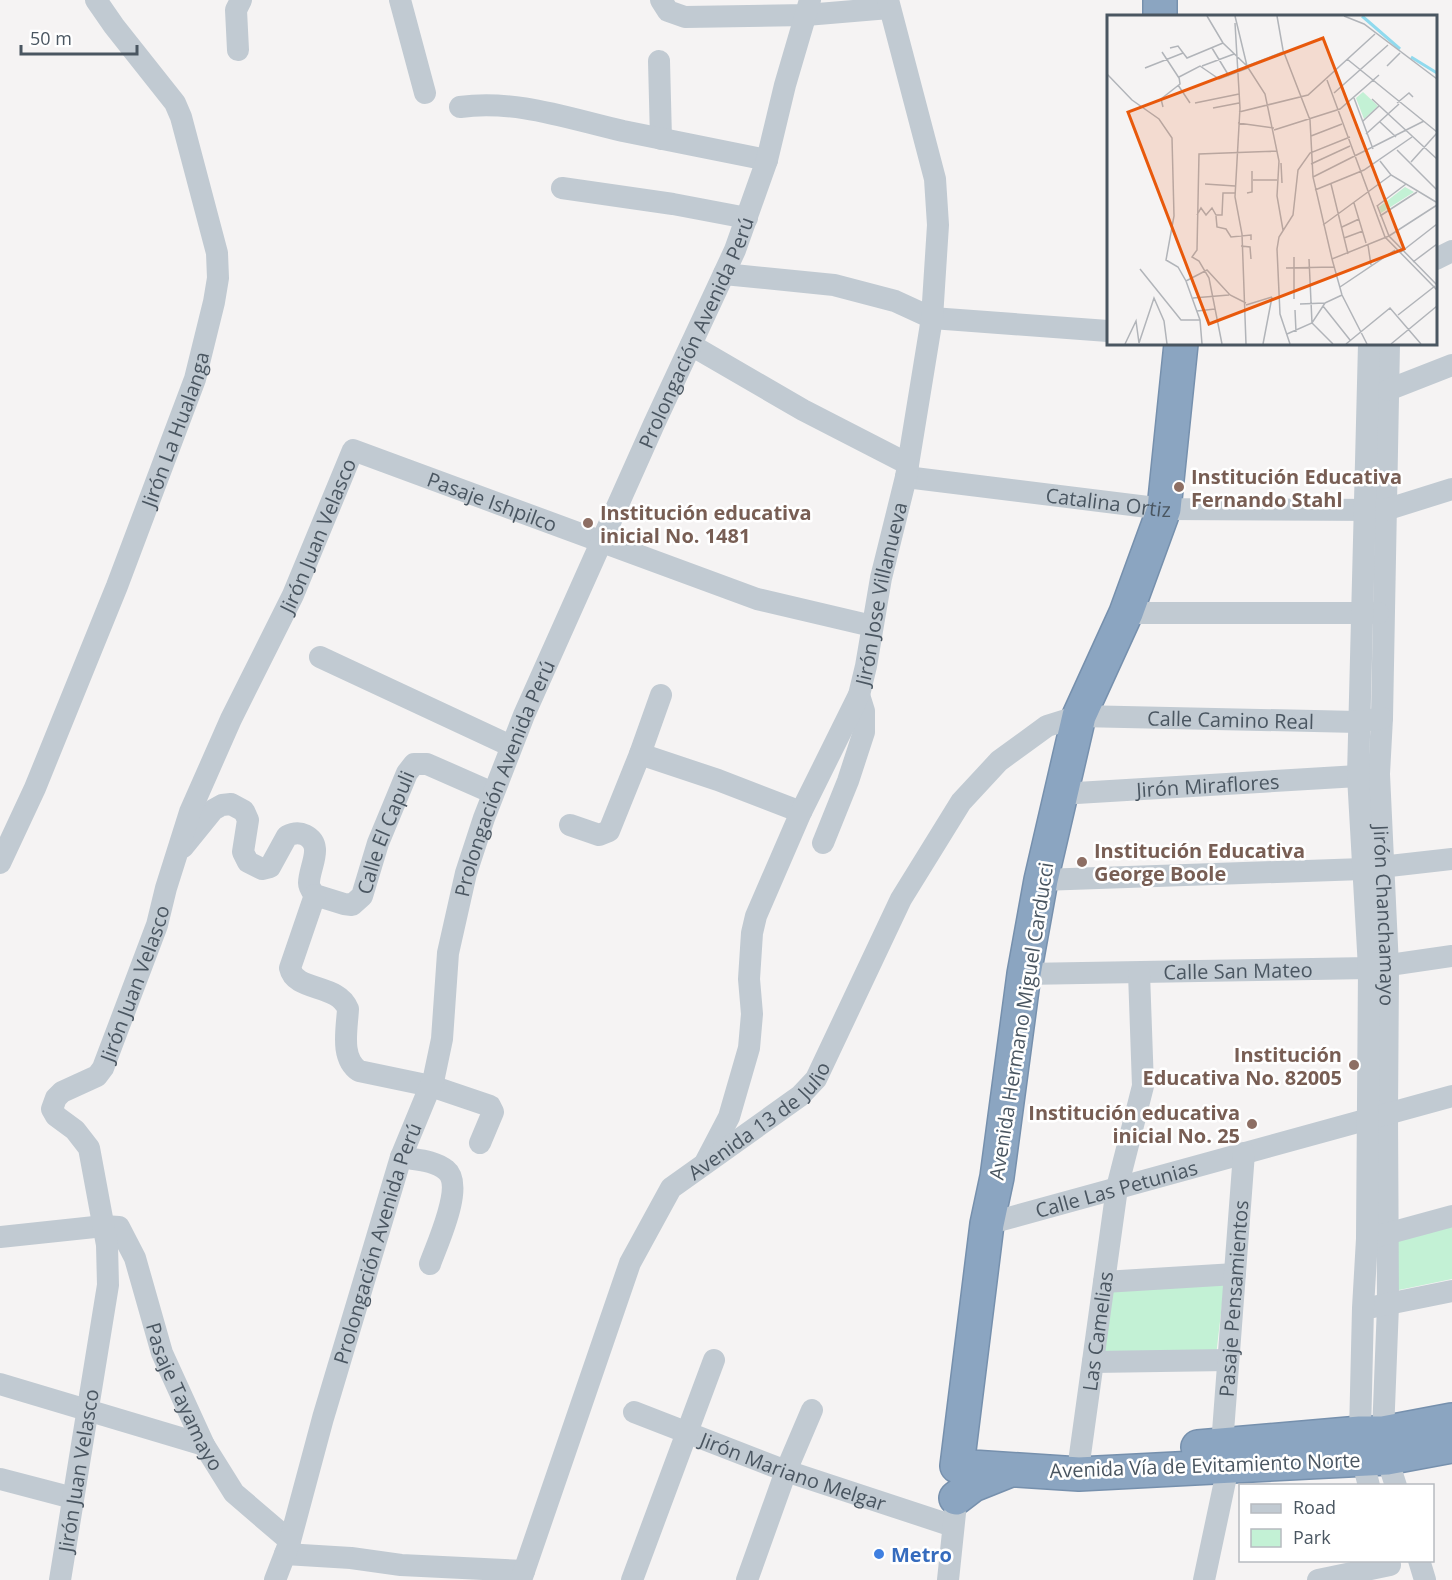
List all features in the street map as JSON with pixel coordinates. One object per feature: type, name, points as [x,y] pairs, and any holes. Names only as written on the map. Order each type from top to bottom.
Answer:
[{"type":"highway","name":"Avenida Hermano Miguel Carducci","points":[[958,1474],[987,1224],[997,1177],[1024,974],[1041,880],[1079,716],[1126,613],[1164,509],[1181,345]]},
{"type":"highway","name":"Avenida Vía de Evitamiento Norte","points":[[1376,1459],[1452,1420]]},
{"type":"highway","name":"Avenida Vía de Evitamiento Norte","points":[[958,1474],[1010,1464],[1079,1465],[1225,1456],[1376,1459],[1452,1446]]},
{"type":"street","name":"Jirón La Hualanga","points":[[0,863],[48,756],[117,586],[195,379],[218,278],[218,253],[181,117],[175,103],[96,0]]},
{"type":"street","points":[[238,50],[236,10],[241,0]]},
{"type":"street","points":[[400,0],[425,93]]},
{"type":"street","points":[[662,0],[668,11],[680,17],[743,8],[889,4]]},
{"type":"street","name":"Jirón Jose Villanueva","points":[[704,1165],[729,1117],[749,1048],[752,1014],[749,979],[752,933],[756,916],[801,812],[859,695],[881,578],[907,471],[932,318],[938,225],[935,179],[889,4]]},
{"type":"street","name":"Prolongación Avenida Perú","points":[[275,1580],[288,1548],[323,1418],[401,1157],[435,1077],[442,1039],[448,953],[466,873],[493,793],[524,715],[735,250],[767,160],[785,85],[808,8]]},
{"type":"street","points":[[659,60],[661,139]]},
{"type":"street","points":[[460,107],[511,106],[767,160]]},
{"type":"street","points":[[562,188],[747,218]]},
{"type":"street","points":[[1437,258],[1452,251]]},
{"type":"street","points":[[724,274],[834,285],[895,301],[932,318],[1107,331]]},
{"type":"street","points":[[691,345],[907,471]]},
{"type":"street","name":"Jirón Chanchamayo","points":[[1370,345],[1375,510],[1372,613],[1358,722],[1358,776],[1373,868]]},
{"type":"street","name":"Jirón Chanchamayo","points":[[1375,510],[1388,390],[1389,345]]},
{"type":"street","points":[[1388,390],[1452,365]]},
{"type":"street","name":"Pasaje Ishpilco","points":[[353,450],[757,599],[872,626]]},
{"type":"street","name":"Jirón Juan Velasco","points":[[60,1580],[86,1409],[108,1285],[107,1245],[111,1227],[89,1148],[75,1130],[56,1116],[53,1106],[56,1098],[62,1092],[97,1076],[103,1068],[157,925],[190,812],[231,718],[293,595],[353,450]]},
{"type":"street","name":"Catalina Ortiz","points":[[907,471],[1164,509],[1375,510],[1452,489]]},
{"type":"street","points":[[1126,613],[1372,613]]},
{"type":"street","name":"Jirón Chanchamayo","points":[[1372,613],[1382,718],[1373,868],[1378,968],[1378,1237],[1388,1305],[1376,1459]]},
{"type":"street","points":[[320,657],[512,746]]},
{"type":"street","points":[[570,825],[599,835],[609,831],[661,695]]},
{"type":"street","points":[[823,843],[848,781],[864,732],[864,711],[859,695]]},
{"type":"street","name":"Calle Camino Real","points":[[1079,716],[1358,722],[1382,718]]},
{"type":"street","name":"Avenida 13 de Julio","points":[[523,1575],[630,1263],[672,1188],[800,1096],[816,1079],[902,899],[961,802],[999,761],[1047,726],[1079,716]]},
{"type":"street","points":[[640,754],[718,780],[801,812]]},
{"type":"street","name":"Calle El Capuli","points":[[315,895],[348,905],[359,900],[378,843],[407,773],[414,765],[427,764],[493,793]]},
{"type":"street","name":"Jirón Miraflores","points":[[1060,794],[1358,776]]},
{"type":"street","points":[[177,856],[213,810],[222,805],[236,806],[244,811],[248,820],[244,856],[255,867],[262,869],[270,867],[287,837],[297,833],[310,838],[315,851],[309,882],[315,895],[290,972],[294,977],[309,985],[339,996],[346,1004],[348,1009],[347,1054],[354,1068],[364,1073],[431,1086],[490,1106],[493,1112],[480,1143]]},
{"type":"street","points":[[1041,880],[1373,868],[1452,859]]},
{"type":"street","name":"Calle San Mateo","points":[[1024,974],[1378,968],[1452,956]]},
{"type":"street","name":"Las Camelias","points":[[1079,1465],[1117,1188],[1143,1086],[1139,973]]},
{"type":"street","name":"Calle Las Petunias","points":[[987,1224],[1452,1096]]},
{"type":"street","name":"Pasaje Pensamientos","points":[[1204,1580],[1225,1456],[1228,1360],[1244,1153]]},
{"type":"street","points":[[401,1157],[427,1161],[440,1166],[449,1172],[453,1181],[453,1197],[430,1264]]},
{"type":"street","points":[[1378,1237],[1452,1216]]},
{"type":"street","points":[[0,1237],[111,1227]]},
{"type":"street","name":"Pasaje Tayamayo","points":[[111,1227],[135,1258],[162,1353],[204,1445],[234,1493],[288,1548]]},
{"type":"street","name":"Jirón Chanchamayo","points":[[1376,1459],[1363,1308],[1378,1237]]},
{"type":"street","points":[[1104,1282],[1235,1275]]},
{"type":"street","points":[[1363,1308],[1452,1291]]},
{"type":"street","points":[[632,1580],[714,1360]]},
{"type":"street","points":[[1093,1362],[1228,1360]]},
{"type":"street","points":[[0,1384],[204,1445]]},
{"type":"street","points":[[747,1580],[786,1471],[812,1410]]},
{"type":"street","name":"Jirón Mariano Melgar","points":[[634,1412],[786,1471],[958,1474]]},
{"type":"street","points":[[948,1580],[958,1474]]},
{"type":"street","points":[[0,1479],[73,1498]]},
{"type":"street","points":[[288,1548],[472,1574],[523,1575]]},
{"type":"street","points":[[1420,1562],[1425,1580]]},
{"type":"street","points":[[1318,1580],[1392,1569]]},
{"type":"green space","points":[[1452,1225],[1452,1279],[1394,1291],[1396,1241]]},
{"type":"green space","points":[[1225,1278],[1216,1356],[1096,1358],[1107,1284]]},
{"type":"place","name":"Institución Educativa Fernando Stahl","points":[[1179,487]]},
{"type":"place","name":"Institución educativa inicial No. 1481","points":[[588,523]]},
{"type":"place","name":"Institución Educativa George Boole","points":[[1082,862]]},
{"type":"place","name":"Institución Educativa No. 82005","points":[[1354,1065]]},
{"type":"place","name":"Institución educativa inicial No. 25","points":[[1252,1124]]},
{"type":"place","name":"Metro","points":[[879,1554]]}]
